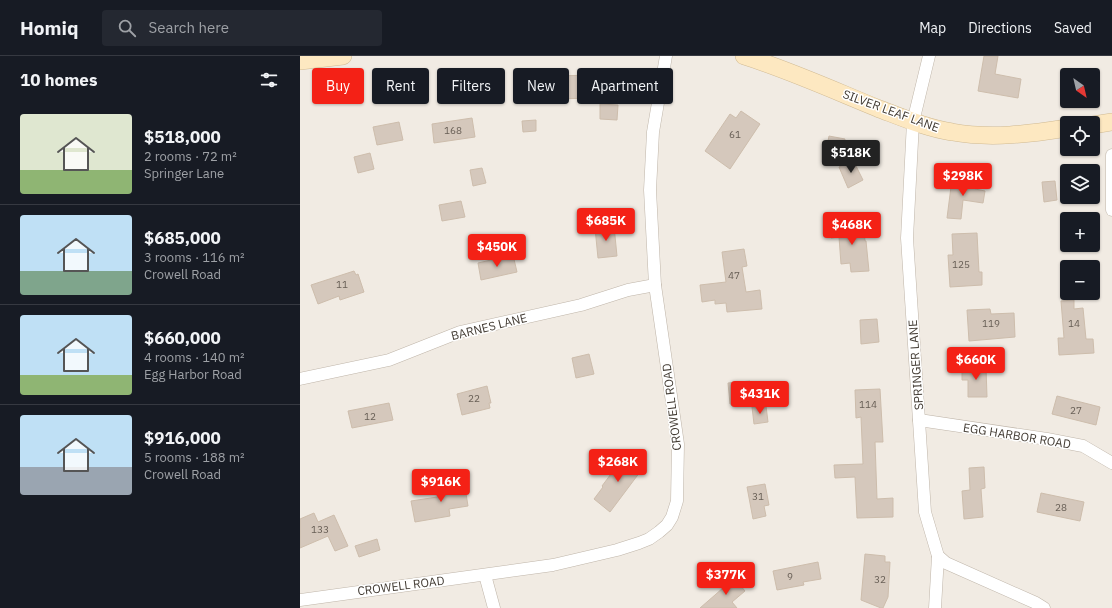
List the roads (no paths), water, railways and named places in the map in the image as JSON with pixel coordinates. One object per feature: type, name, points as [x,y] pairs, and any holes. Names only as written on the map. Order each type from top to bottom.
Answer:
[{"type":"street","points":[[300,61],[343,56]]},
{"type":"street","name":"CROWELL ROAD","points":[[300,600],[370,589],[554,565],[617,550],[650,539],[667,525],[672,517],[677,501],[678,444],[655,285],[650,190],[653,132],[666,56]]},
{"type":"street","name":"SILVER LEAF LANE","points":[[744,56],[913,122],[951,132],[974,135],[1004,136],[1060,129]]},
{"type":"street","name":"SPRINGER LANE","points":[[929,56],[913,122],[907,238],[925,512],[938,556],[935,608]]},
{"type":"street","points":[[1100,124],[1112,122]]},
{"type":"street","points":[[1112,156],[1112,210]]},
{"type":"street","name":"BARNES LANE","points":[[300,379],[389,360],[460,332],[581,305],[628,290],[655,285]]},
{"type":"street","name":"EGG HARBOR ROAD","points":[[919,420],[1047,439],[1083,446],[1112,463]]},
{"type":"street","points":[[938,556],[946,563],[1036,603],[1044,608]]},
{"type":"street","points":[[485,575],[494,608]]}]
